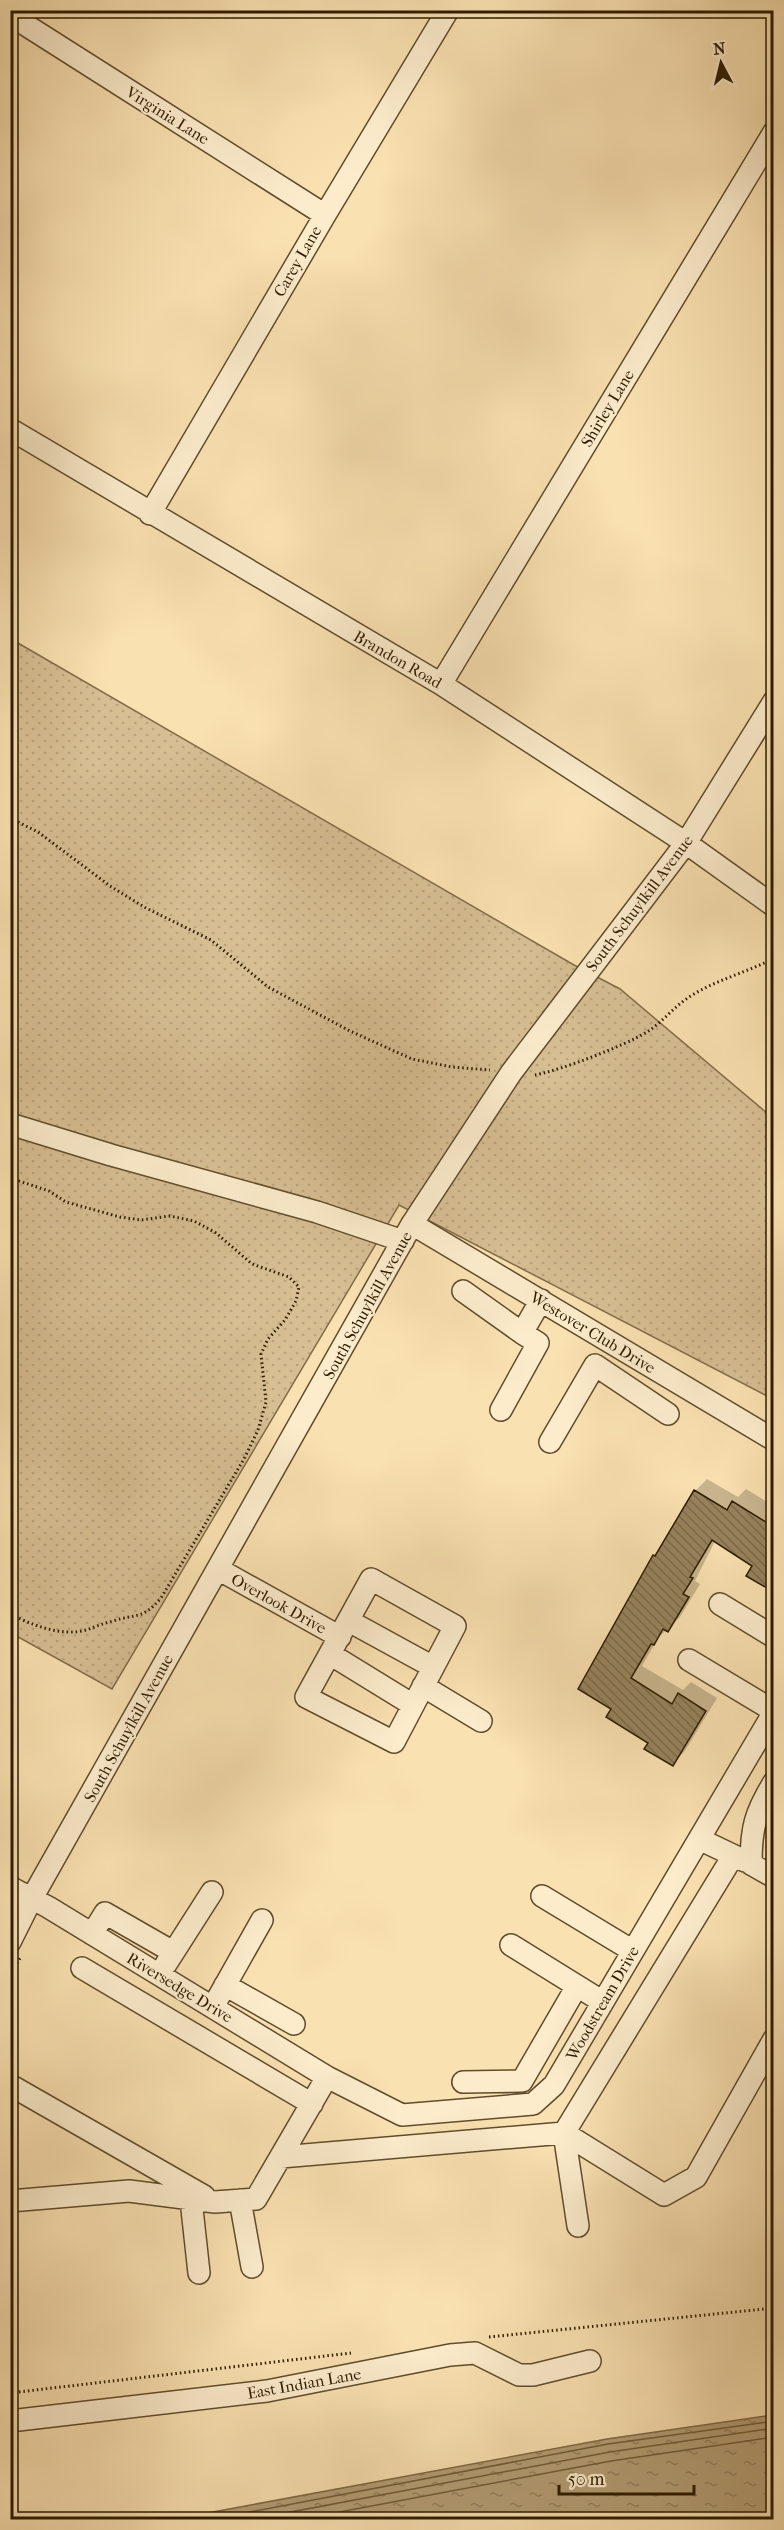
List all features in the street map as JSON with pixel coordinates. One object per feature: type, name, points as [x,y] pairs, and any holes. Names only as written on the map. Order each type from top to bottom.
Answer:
[{"type":"street","name":"Carey Lane","points":[[150,514],[447,10]]},
{"type":"street","name":"Virginia Lane","points":[[10,15],[325,215]]},
{"type":"street","name":"Shirley Lane","points":[[441,684],[774,132]]},
{"type":"street","name":"Brandon Road","points":[[10,429],[150,514],[441,684],[686,843],[774,906]]},
{"type":"street","name":"South Schuylkill Avenue","points":[[10,1942],[32,1898],[408,1232],[511,1073],[686,843],[774,700]]},
{"type":"street","name":"Westover Club Drive","points":[[10,1124],[111,1155],[318,1212],[408,1232],[541,1300],[774,1440]]},
{"type":"street","points":[[464,1292],[538,1342],[501,1410]]},
{"type":"street","points":[[522,1333],[541,1300]]},
{"type":"street","points":[[607,1373],[621,1348]]},
{"type":"street","points":[[550,1442],[595,1365],[668,1414]]},
{"type":"street","name":"Overlook Drive","points":[[218,1569],[340,1637]]},
{"type":"street","points":[[371,1579],[455,1626],[394,1742],[306,1697],[340,1637],[371,1579]]},
{"type":"street","points":[[720,1604],[774,1637]]},
{"type":"street","points":[[340,1637],[481,1721]]},
{"type":"street","points":[[340,1637],[423,1686]]},
{"type":"street","points":[[689,1660],[774,1711]]},
{"type":"street","name":"Woodstream Drive","points":[[327,2077],[402,2115],[533,2104],[554,2085],[774,1711]]},
{"type":"street","points":[[578,2226],[564,2133],[742,1860],[751,1843],[758,1809],[774,1782]]},
{"type":"street","points":[[699,1839],[774,1876]]},
{"type":"street","name":"Riversedge Drive","points":[[10,1887],[159,1974],[327,2077]]},
{"type":"street","points":[[159,1974],[212,1892]]},
{"type":"street","points":[[542,1896],[633,1951]]},
{"type":"street","points":[[92,1934],[105,1913],[174,1952]]},
{"type":"street","points":[[213,2007],[262,1920]]},
{"type":"street","points":[[511,1945],[603,2002]]},
{"type":"street","points":[[82,1968],[312,2104]]},
{"type":"street","points":[[225,1985],[294,2024]]},
{"type":"street","points":[[464,2082],[522,2081],[577,1986]]},
{"type":"street","points":[[281,2157],[564,2133],[664,2195],[696,2177],[774,2039]]},
{"type":"street","points":[[10,2200],[129,2191],[215,2202],[256,2199],[327,2077]]},
{"type":"street","points":[[10,2085],[215,2202]]},
{"type":"street","points":[[191,2200],[199,2273]]},
{"type":"street","points":[[240,2200],[252,2267]]},
{"type":"street","name":"East Indian Lane","points":[[10,2421],[267,2391],[475,2353],[519,2375],[590,2361]]},
{"type":"path","points":[[10,818],[38,832],[110,886],[144,907],[211,940],[268,987],[350,1031],[412,1059],[452,1067],[529,1075],[549,1072],[624,1043],[648,1031],[693,994],[774,958]]},
{"type":"path","points":[[10,1178],[49,1191],[66,1202],[111,1215],[141,1220],[170,1216],[194,1221],[216,1233],[252,1264],[290,1277],[299,1287],[296,1301],[285,1320],[268,1339],[261,1354],[266,1402],[258,1430],[244,1459],[167,1588],[150,1611],[85,1631],[47,1629],[10,1614]]},
{"type":"shaded area","points":[[11,639],[574,965],[620,989],[774,1119],[773,1399],[399,1205],[112,1689],[11,1633]]},
{"type":"water","points":[[773,2415],[773,2519],[175,2519],[607,2439]]},
{"type":"building","points":[[694,1490],[727,1510],[732,1501],[774,1527],[774,1592],[746,1576],[752,1566],[712,1540],[690,1577],[693,1578],[683,1594],[689,1597],[668,1632],[663,1629],[654,1645],[651,1644],[631,1678],[672,1704],[678,1693],[706,1711],[673,1766],[644,1749],[648,1743],[606,1717],[611,1709],[578,1689],[653,1555],[655,1556]]}]
